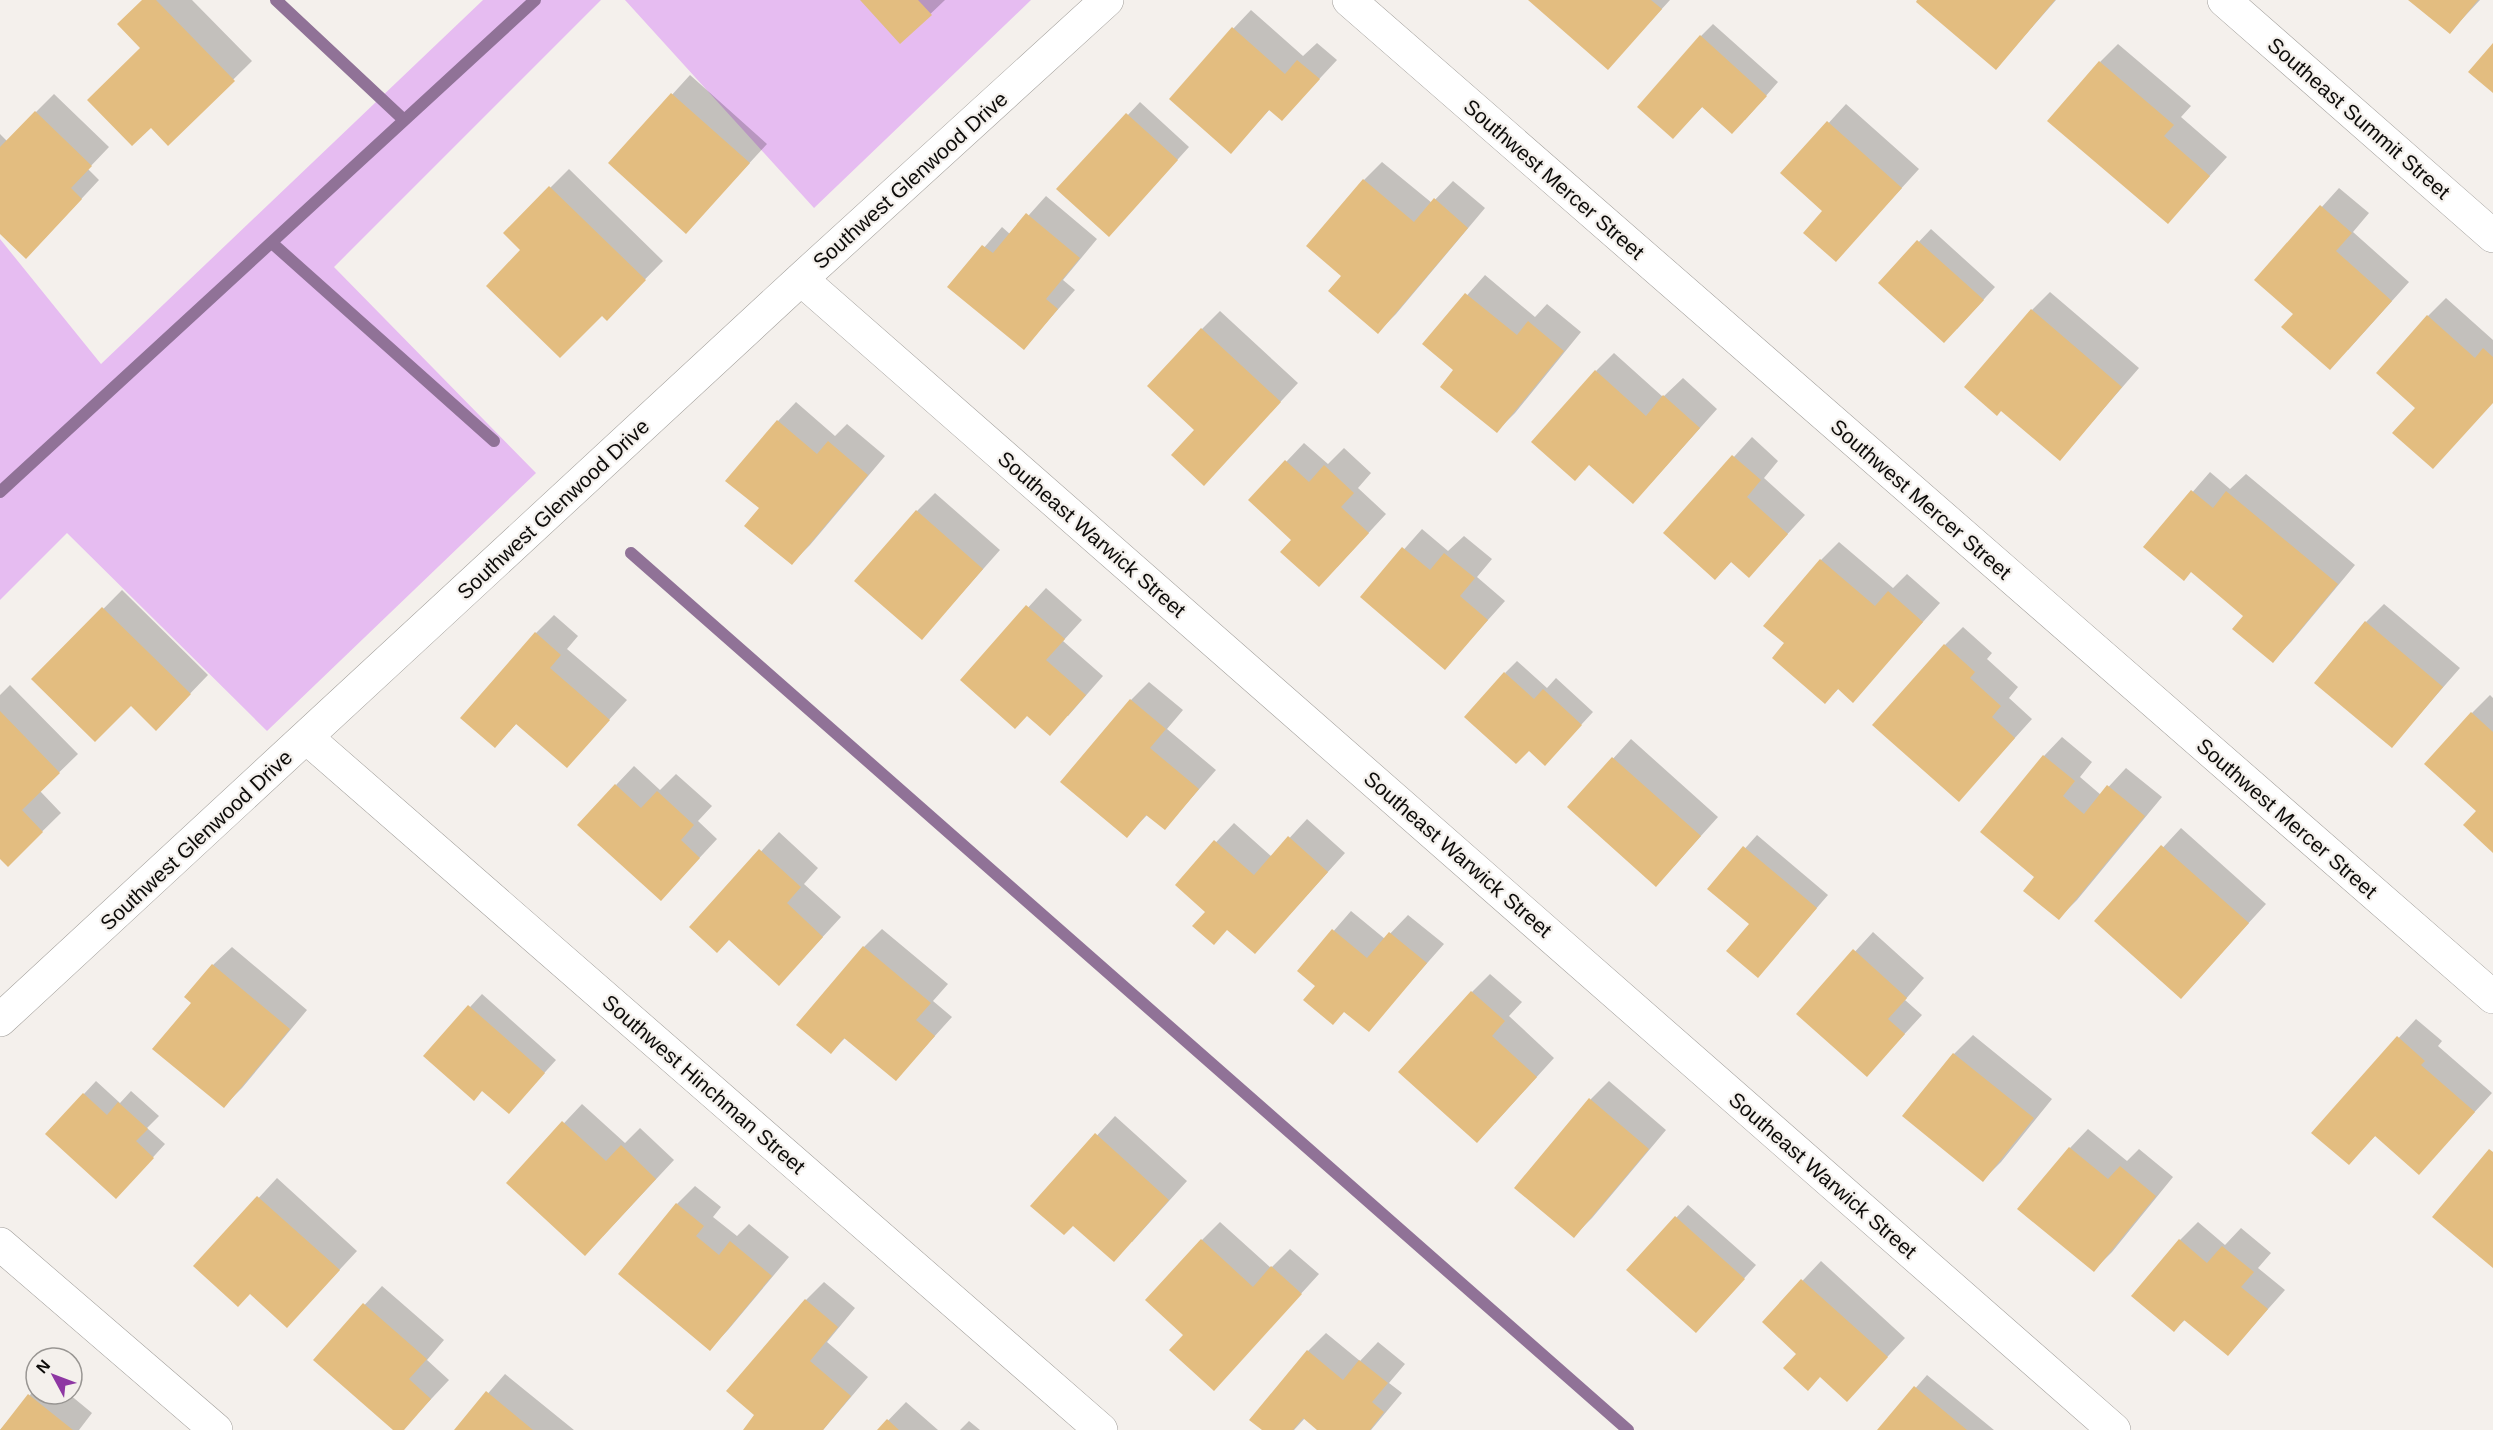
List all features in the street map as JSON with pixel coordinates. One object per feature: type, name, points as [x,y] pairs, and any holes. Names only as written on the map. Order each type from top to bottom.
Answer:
[{"type":"street","name":"Southwest Glenwood Drive","points":[[0,1020],[801,279],[1107,0]]},
{"type":"street","name":"Southwest Mercer Street","points":[[1348,0],[2493,997]]},
{"type":"street","name":"Southeast Summit Street","points":[[2224,0],[2493,236]]},
{"type":"street","name":"Southeast Warwick Street","points":[[801,279],[2114,1430]]},
{"type":"street","name":"Southwest Hinchman Street","points":[[307,738],[1101,1430]]},
{"type":"street","points":[[0,1244],[216,1430]]},
{"type":"shaded area","points":[[483,0],[601,0],[334,267],[536,473],[267,731],[67,533],[0,600],[0,239],[101,364]]},
{"type":"shaded area","points":[[625,0],[1031,0],[814,208]]},
{"type":"building","points":[[142,0],[156,0],[235,81],[168,146],[151,128],[132,146],[87,100],[140,48],[117,24]]},
{"type":"building","points":[[860,0],[918,0],[932,15],[900,44]]},
{"type":"building","points":[[1528,0],[1651,0],[1662,9],[1608,70]]},
{"type":"building","points":[[1917,0],[2055,0],[1996,70],[1916,2]]},
{"type":"building","points":[[2408,0],[2478,0],[2450,34]]},
{"type":"building","points":[[1232,27],[1285,74],[1297,60],[1320,79],[1282,121],[1269,110],[1231,154],[1169,99]]},
{"type":"building","points":[[1700,35],[1767,96],[1732,134],[1702,107],[1673,139],[1637,107]]},
{"type":"building","points":[[2493,43],[2493,93],[2468,72]]},
{"type":"building","points":[[2099,61],[2174,125],[2164,136],[2210,176],[2168,224],[2047,121]]},
{"type":"building","points":[[671,93],[750,163],[686,234],[608,163]]},
{"type":"building","points":[[35,111],[92,166],[71,188],[82,199],[26,259],[0,234],[0,147]]},
{"type":"building","points":[[1126,113],[1178,160],[1109,237],[1056,189]]},
{"type":"building","points":[[1827,121],[1902,188],[1836,262],[1803,233],[1822,211],[1780,173]]},
{"type":"building","points":[[1363,179],[1414,222],[1434,198],[1468,228],[1378,334],[1328,291],[1341,276],[1306,246]]},
{"type":"building","points":[[549,186],[646,280],[607,321],[602,316],[560,358],[486,286],[520,250],[503,233]]},
{"type":"building","points":[[2320,205],[2352,233],[2336,251],[2392,301],[2330,370],[2281,327],[2293,314],[2254,280]]},
{"type":"building","points":[[1026,213],[1080,258],[1046,299],[1058,309],[1024,350],[947,287],[982,245],[993,253]]},
{"type":"building","points":[[1917,240],[1984,300],[1944,343],[1878,283]]},
{"type":"building","points":[[1465,293],[1517,335],[1528,321],[1564,351],[1497,433],[1440,387],[1453,370],[1422,344]]},
{"type":"building","points":[[2031,309],[2122,387],[2060,461],[2001,411],[1997,416],[1964,387]]},
{"type":"building","points":[[2427,315],[2475,358],[2483,348],[2493,357],[2493,403],[2433,469],[2392,433],[2415,408],[2376,373]]},
{"type":"building","points":[[1201,328],[1281,402],[1204,486],[1171,455],[1194,430],[1147,386]]},
{"type":"building","points":[[1595,370],[1646,416],[1663,395],[1700,428],[1633,504],[1589,465],[1575,481],[1531,442]]},
{"type":"building","points":[[777,420],[817,454],[828,441],[868,475],[792,565],[744,526],[759,508],[725,481]]},
{"type":"building","points":[[1732,455],[1761,480],[1747,497],[1788,534],[1749,578],[1731,562],[1715,580],[1663,533]]},
{"type":"building","points":[[1285,460],[1309,482],[1324,465],[1354,493],[1341,507],[1369,533],[1319,587],[1280,552],[1291,540],[1248,500]]},
{"type":"building","points":[[2191,490],[2213,508],[2226,491],[2338,584],[2273,663],[2232,629],[2243,616],[2191,572],[2184,581],[2143,547]]},
{"type":"building","points":[[916,510],[983,569],[922,640],[854,581]]},
{"type":"building","points":[[1402,547],[1430,570],[1444,553],[1475,578],[1460,596],[1488,620],[1445,670],[1360,597]]},
{"type":"building","points":[[1820,559],[1875,606],[1888,591],[1923,622],[1853,703],[1838,689],[1825,704],[1772,658],[1784,643],[1763,626]]},
{"type":"building","points":[[1026,605],[1065,639],[1046,660],[1086,695],[1050,736],[1027,716],[1015,729],[960,680]]},
{"type":"building","points":[[102,607],[191,694],[156,731],[131,706],[95,742],[31,679]]},
{"type":"building","points":[[2365,621],[2443,687],[2392,748],[2314,683]]},
{"type":"building","points":[[535,632],[561,655],[550,668],[610,720],[567,768],[516,724],[495,748],[460,718]]},
{"type":"building","points":[[1944,644],[1975,672],[1970,678],[2001,706],[1992,717],[2015,738],[1959,802],[1872,725]]},
{"type":"building","points":[[1504,672],[1534,699],[1543,689],[1582,725],[1545,766],[1529,751],[1516,764],[1464,717]]},
{"type":"building","points":[[1130,699],[1166,729],[1150,748],[1199,789],[1165,830],[1146,815],[1127,838],[1060,782]]},
{"type":"building","points":[[0,711],[60,773],[22,810],[43,832],[8,867],[0,859]]},
{"type":"building","points":[[2471,712],[2493,732],[2493,853],[2463,825],[2476,811],[2424,764]]},
{"type":"building","points":[[2043,755],[2075,781],[2063,796],[2084,814],[2107,785],[2145,816],[2059,920],[2023,891],[2034,877],[1980,832]]},
{"type":"building","points":[[1612,757],[1701,836],[1656,887],[1567,807]]},
{"type":"building","points":[[615,784],[641,808],[657,791],[694,825],[681,840],[700,858],[661,901],[577,825]]},
{"type":"building","points":[[1288,836],[1328,872],[1255,954],[1227,930],[1214,945],[1192,926],[1205,912],[1175,885],[1214,840],[1254,875]]},
{"type":"building","points":[[2161,845],[2249,923],[2181,999],[2094,921]]},
{"type":"building","points":[[1743,846],[1817,908],[1758,978],[1726,951],[1749,924],[1707,889]]},
{"type":"building","points":[[759,849],[801,887],[787,903],[823,937],[779,986],[729,940],[717,953],[689,927]]},
{"type":"building","points":[[1332,929],[1367,958],[1389,932],[1427,963],[1369,1032],[1344,1012],[1333,1025],[1303,1000],[1315,986],[1297,971]]},
{"type":"building","points":[[863,946],[931,1003],[916,1020],[935,1036],[896,1081],[844,1038],[831,1054],[796,1025]]},
{"type":"building","points":[[1853,949],[1907,998],[1888,1019],[1905,1034],[1867,1077],[1796,1014]]},
{"type":"building","points":[[212,964],[290,1029],[224,1108],[152,1049],[191,1003],[184,997]]},
{"type":"building","points":[[1471,991],[1505,1021],[1492,1036],[1537,1077],[1477,1143],[1398,1072]]},
{"type":"building","points":[[468,1005],[545,1073],[509,1114],[482,1091],[474,1101],[423,1056]]},
{"type":"building","points":[[2397,1036],[2425,1061],[2421,1065],[2475,1112],[2419,1175],[2375,1136],[2349,1165],[2311,1133]]},
{"type":"building","points":[[1953,1053],[2034,1118],[1983,1182],[1902,1116]]},
{"type":"building","points":[[83,1093],[107,1115],[118,1102],[148,1129],[136,1141],[154,1158],[116,1199],[45,1134]]},
{"type":"building","points":[[1589,1098],[1649,1149],[1574,1238],[1514,1188]]},
{"type":"building","points":[[562,1121],[606,1161],[621,1145],[656,1179],[585,1256],[506,1183]]},
{"type":"building","points":[[1095,1133],[1169,1200],[1114,1262],[1073,1226],[1064,1235],[1030,1206]]},
{"type":"building","points":[[2069,1147],[2108,1179],[2120,1166],[2156,1196],[2094,1272],[2017,1209]]},
{"type":"building","points":[[2489,1149],[2493,1152],[2493,1268],[2432,1217]]},
{"type":"building","points":[[257,1196],[340,1270],[287,1328],[250,1294],[238,1307],[193,1266]]},
{"type":"building","points":[[676,1203],[704,1226],[696,1236],[719,1255],[730,1241],[772,1276],[710,1351],[618,1274]]},
{"type":"building","points":[[1675,1216],[1745,1279],[1696,1333],[1626,1270]]},
{"type":"building","points":[[1201,1239],[1253,1287],[1271,1266],[1302,1294],[1214,1391],[1169,1350],[1183,1335],[1145,1300]]},
{"type":"building","points":[[2179,1239],[2207,1263],[2222,1246],[2254,1272],[2241,1287],[2268,1309],[2228,1356],[2184,1320],[2174,1332],[2131,1296]]},
{"type":"building","points":[[1801,1279],[1888,1357],[1847,1402],[1820,1377],[1808,1391],[1783,1368],[1796,1354],[1762,1322]]},
{"type":"building","points":[[805,1299],[838,1327],[810,1361],[851,1396],[823,1430],[743,1430],[754,1415],[726,1391]]},
{"type":"building","points":[[363,1303],[427,1359],[409,1379],[431,1399],[404,1430],[393,1430],[313,1360]]},
{"type":"building","points":[[1307,1350],[1343,1380],[1359,1360],[1388,1383],[1372,1402],[1384,1412],[1370,1430],[1317,1430],[1303,1418],[1293,1430],[1262,1430],[1249,1420]]},
{"type":"building","points":[[1914,1386],[1967,1430],[1877,1430]]},
{"type":"building","points":[[486,1391],[533,1430],[454,1430]]},
{"type":"building","points":[[24,1399],[24,1406],[43,1406],[73,1430],[0,1430]]},
{"type":"building","points":[[887,1419],[899,1430],[877,1430]]},
{"type":"waterway","points":[[276,0],[404,120]]},
{"type":"waterway","points":[[0,492],[535,0]]},
{"type":"waterway","points":[[272,243],[494,441]]},
{"type":"waterway","points":[[631,553],[1628,1430]]}]
